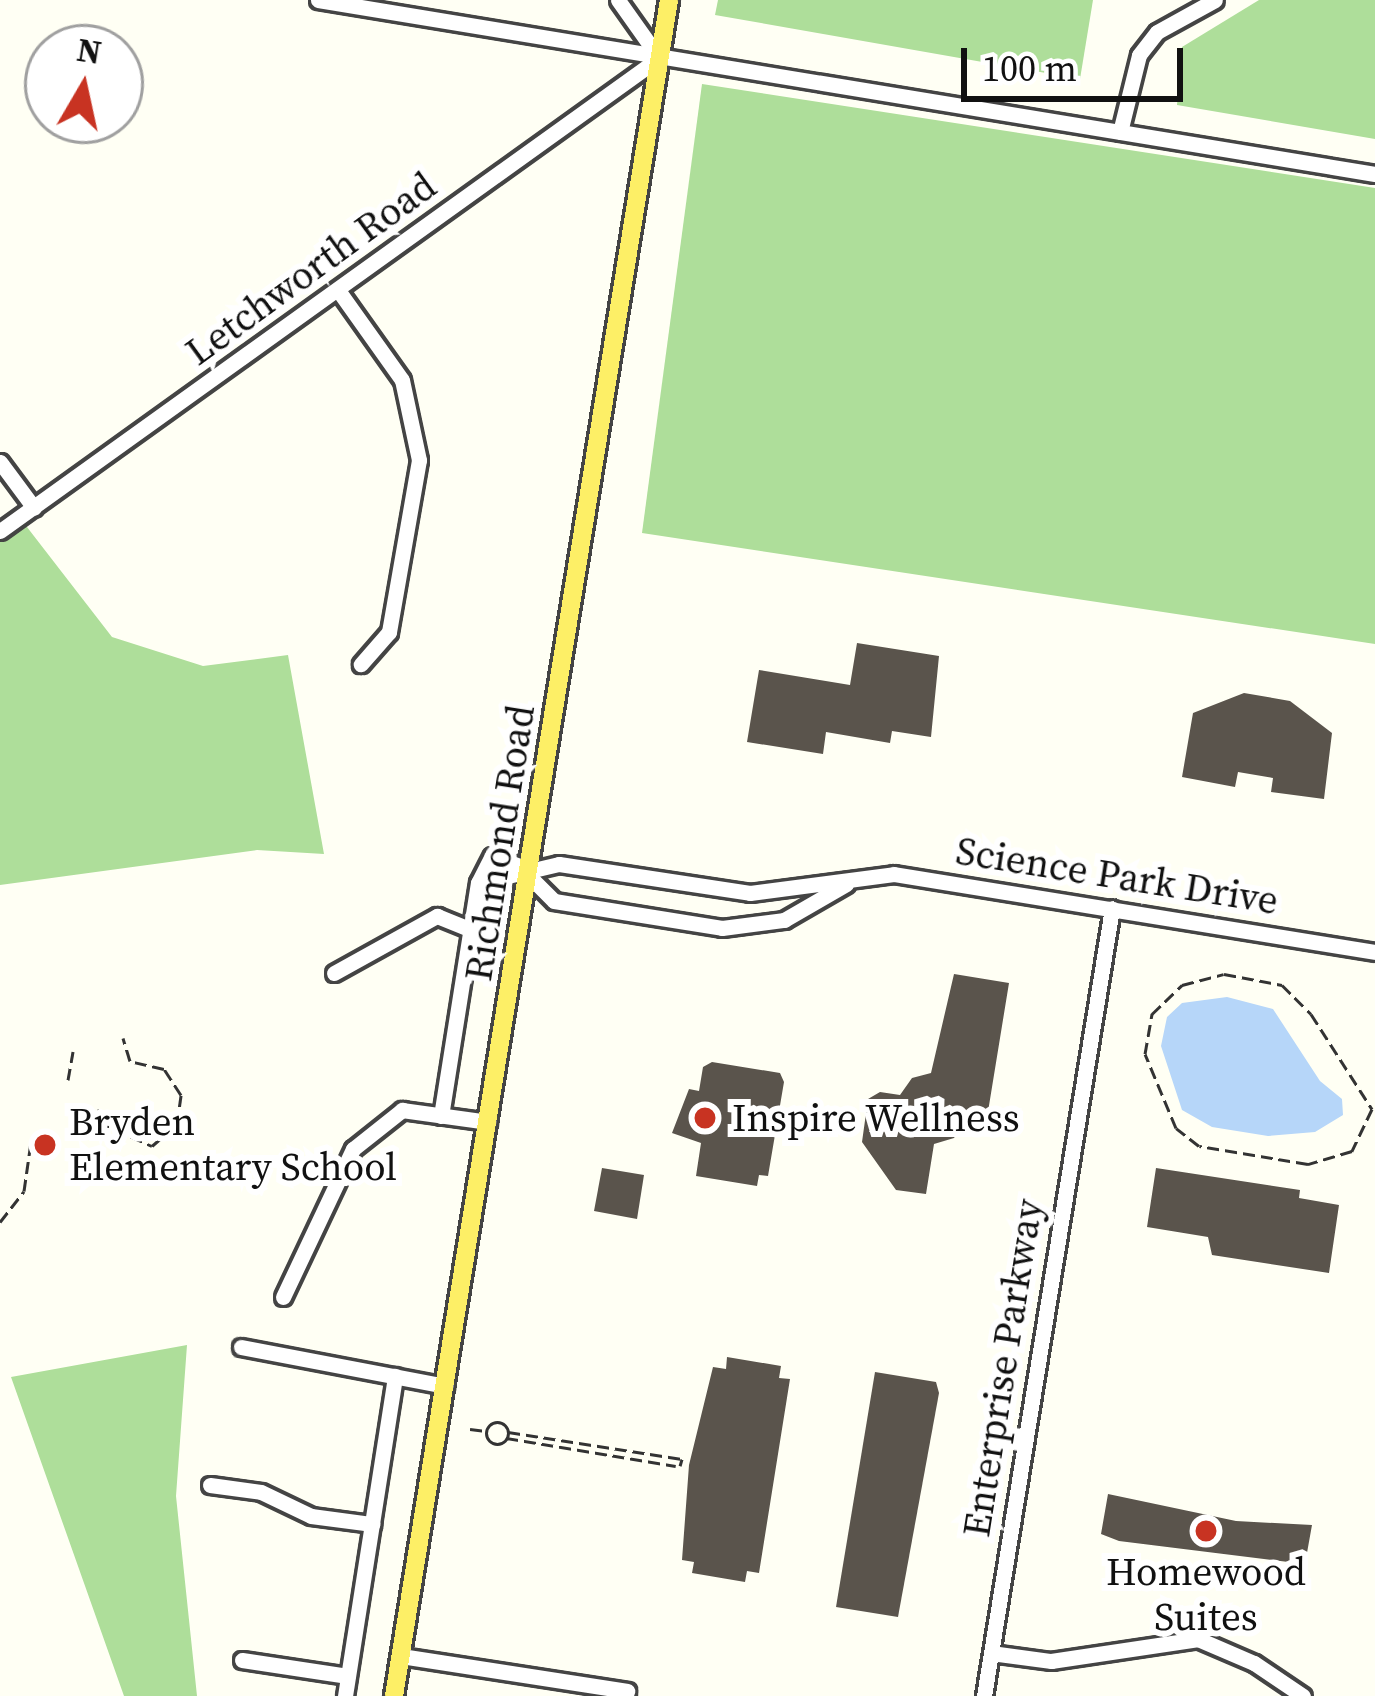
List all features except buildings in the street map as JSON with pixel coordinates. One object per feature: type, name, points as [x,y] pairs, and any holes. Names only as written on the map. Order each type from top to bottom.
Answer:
[{"type":"main road","name":"Richmond Road","points":[[394,1696],[669,0]]},
{"type":"street","points":[[318,0],[1375,174]]},
{"type":"street","points":[[618,0],[659,58]]},
{"type":"street","points":[[1120,132],[1139,55],[1157,32],[1215,0]]},
{"type":"street","name":"Letchworth Road","points":[[0,531],[659,58]]},
{"type":"street","points":[[338,290],[402,380],[419,460],[389,632],[362,664]]},
{"type":"street","points":[[0,462],[34,508]]},
{"type":"street","points":[[442,1116],[484,860],[498,854],[529,875]]},
{"type":"street","name":"Science Park Drive","points":[[849,883],[784,920],[722,928],[554,901],[529,875],[560,864],[750,893],[894,874],[1375,952]]},
{"type":"street","name":"Enterprise Parkway","points":[[984,1696],[1112,908]]},
{"type":"street","points":[[334,973],[437,916],[472,930]]},
{"type":"street","points":[[284,1298],[353,1149],[402,1110],[488,1122]]},
{"type":"street","points":[[241,1346],[445,1386]]},
{"type":"street","points":[[345,1696],[395,1376]]},
{"type":"street","points":[[210,1484],[261,1492],[311,1516],[372,1524]]},
{"type":"street","points":[[991,1653],[1051,1661],[1198,1640],[1254,1663],[1304,1696]]},
{"type":"street","points":[[401,1657],[627,1691]]},
{"type":"street","points":[[242,1660],[348,1676]]},
{"type":"path","points":[[1224,974],[1282,985],[1311,1013],[1372,1109],[1366,1136],[1352,1151],[1308,1164],[1186,1140],[1150,1074],[1152,1014],[1182,986],[1224,974]]},
{"type":"path","points":[[99,1109],[98,1122],[152,1146],[177,1124],[181,1095],[164,1069],[130,1061],[123,1038]]},
{"type":"path","points":[[68,1080],[73,1051]]},
{"type":"path","points":[[0,1222],[24,1191],[31,1142]]},
{"type":"path","points":[[470,1429],[486,1431],[498,1422],[507,1435],[680,1466],[682,1460],[507,1435],[494,1444],[486,1431]]},
{"type":"green space","points":[[718,0],[1093,0],[1080,79],[715,15]]},
{"type":"green space","points":[[1259,0],[1375,0],[1375,139],[1177,105],[1182,47]]},
{"type":"green space","points":[[702,84],[1375,188],[1375,644],[642,533]]},
{"type":"green space","points":[[20,518],[112,637],[203,666],[288,655],[324,854],[257,850],[0,885],[0,531]]},
{"type":"green space","points":[[187,1345],[176,1496],[197,1696],[124,1696],[11,1377]]},
{"type":"water","points":[[1227,997],[1273,1009],[1320,1081],[1342,1099],[1343,1115],[1315,1132],[1268,1136],[1212,1127],[1182,1110],[1161,1046],[1167,1017],[1182,1003]]},
{"type":"place","name":"Inspire Wellness","points":[[705,1118]]},
{"type":"place","name":"Bryden Elementary School","points":[[45,1145]]},
{"type":"place","name":"Homewood Suites","points":[[1206,1531]]}]
